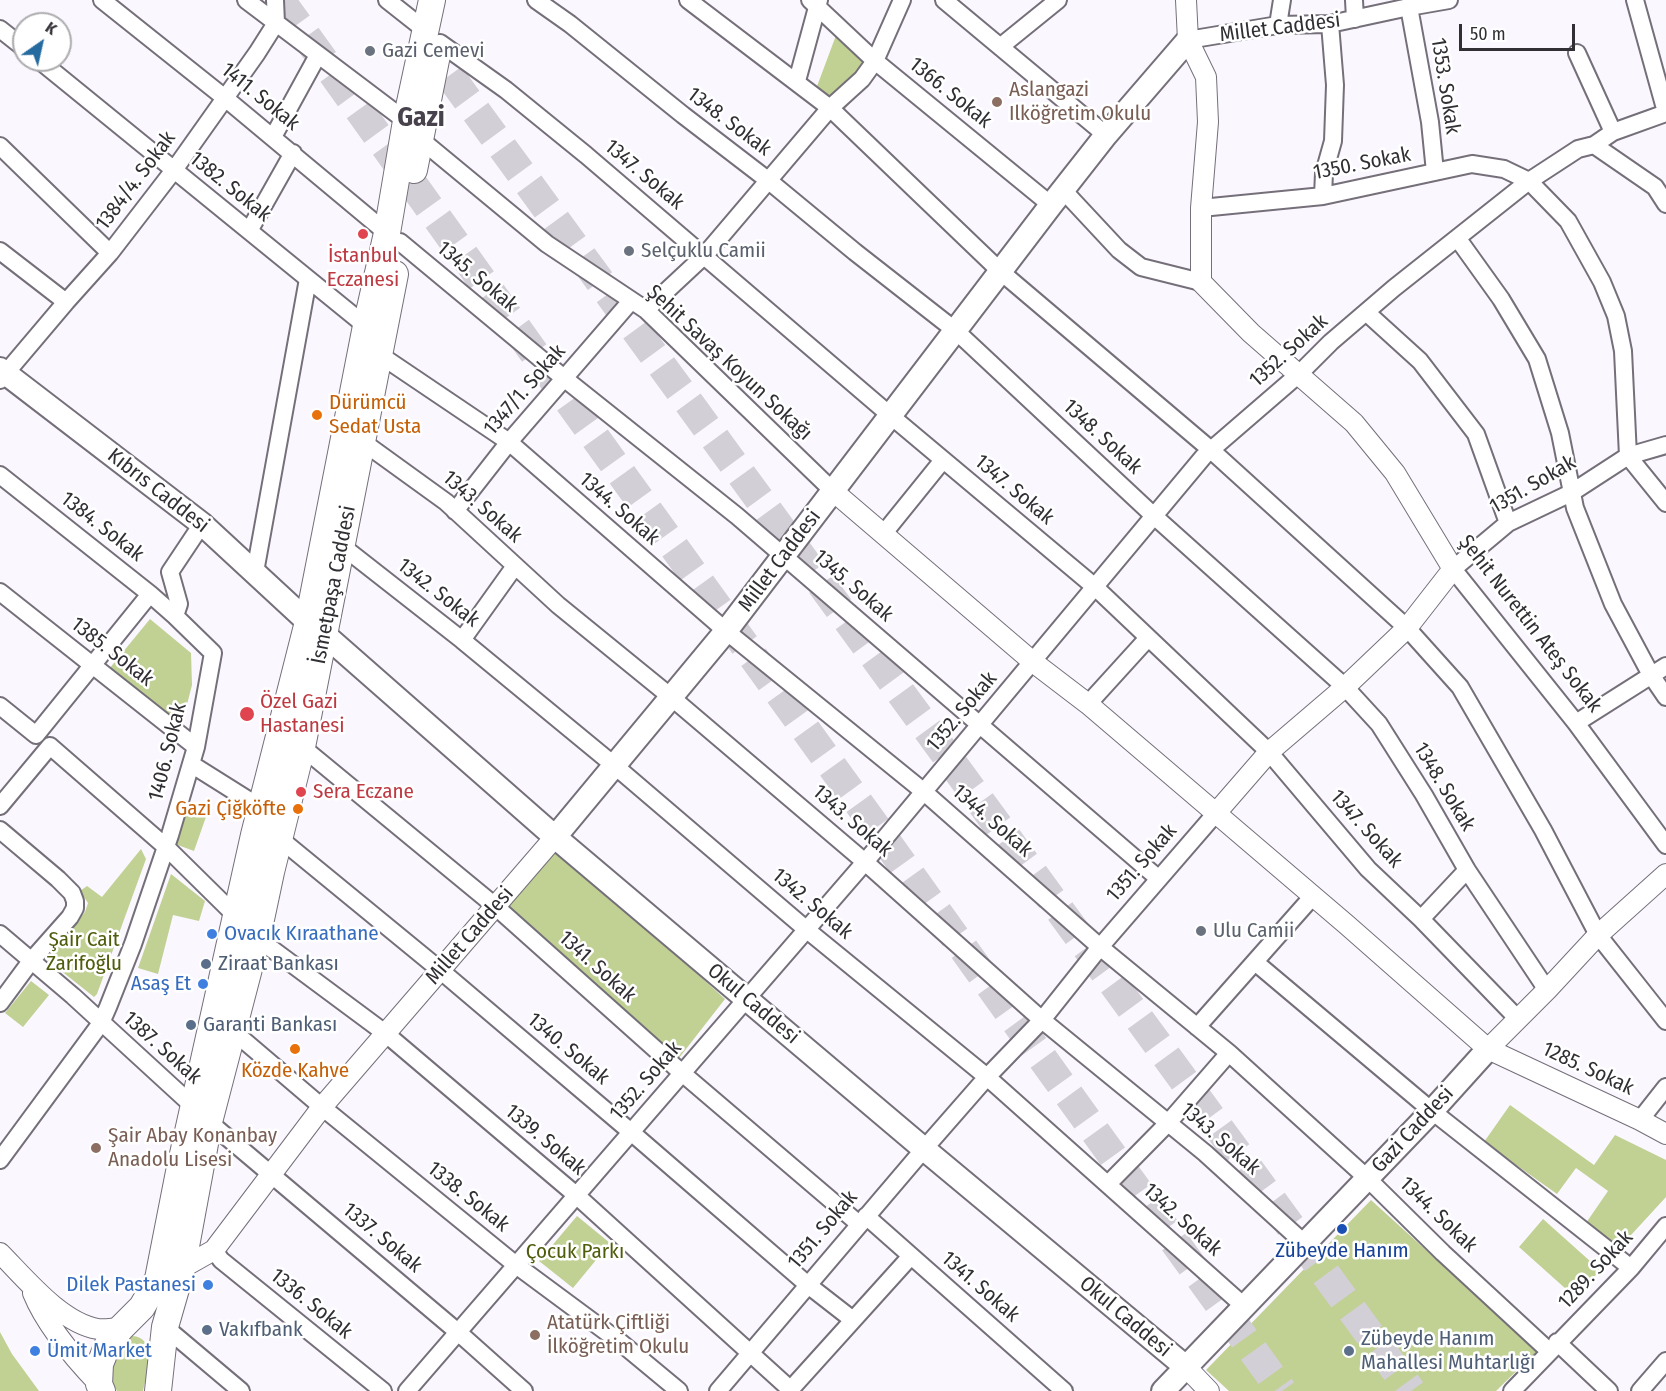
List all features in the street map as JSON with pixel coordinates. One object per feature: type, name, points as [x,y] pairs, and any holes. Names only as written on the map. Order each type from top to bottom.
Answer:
[{"type":"main road","name":"İsmetpaşa Caddesi","points":[[432,0],[433,37]]},
{"type":"main road","name":"İsmetpaşa Caddesi","points":[[158,1391],[164,1335],[182,1268],[201,1114],[236,916],[261,808],[342,546],[380,355],[394,237],[413,130],[433,37],[450,0]]},
{"type":"main road","name":"Millet Caddesi","points":[[555,837],[726,632],[1106,135],[1188,40]]},
{"type":"main road","name":"İsmetpaşa Caddesi","points":[[98,1389],[100,1364],[108,1344],[142,1307],[158,1279],[201,1114],[234,1032],[302,747],[316,628],[366,326],[394,237]]},
{"type":"main road","name":"Kıbrıs Caddesi","points":[[2,374],[202,524],[316,628]]},
{"type":"main road","name":"Okul Caddesi","points":[[316,628],[555,837],[1187,1368]]},
{"type":"main road","name":"Gazi Caddesi","points":[[1163,1391],[1432,1111],[1488,1049]]},
{"type":"main road","points":[[121,1328],[141,1326],[153,1333],[164,1335]]},
{"type":"street","name":"1411. Sokak","points":[[102,0],[394,237]]},
{"type":"street","name":"Şehit Savaş Koyun Sokağı","points":[[246,0],[413,130],[547,244],[646,310],[833,491]]},
{"type":"street","points":[[275,0],[276,23]]},
{"type":"street","name":"1347. Sokak","points":[[387,0],[506,90],[705,255],[891,416],[1095,587],[1269,752],[1368,869],[1422,919],[1517,1018]]},
{"type":"street","name":"1348. Sokak","points":[[536,0],[570,24],[683,116],[770,181],[855,252],[956,331],[1154,516],[1346,687],[1379,724],[1424,795],[1467,870],[1547,990]]},
{"type":"street","points":[[688,0],[830,108],[1000,271],[1211,450],[1407,628],[1460,687],[1543,830],[1598,935],[1666,1021]]},
{"type":"street","points":[[646,310],[705,255],[830,108],[862,79],[875,61],[902,0]]},
{"type":"street","points":[[944,0],[1106,135]]},
{"type":"street","points":[[1000,47],[1058,0]]},
{"type":"street","points":[[1186,0],[1188,40],[1206,77],[1208,122],[1201,208],[1201,282]]},
{"type":"street","points":[[1278,25],[1282,0]]},
{"type":"street","points":[[1354,0],[1355,19]]},
{"type":"street","name":"Millet Caddesi","points":[[1188,40],[1278,25],[1330,24],[1449,0]]},
{"type":"street","points":[[1635,0],[1666,112]]},
{"type":"street","points":[[797,81],[816,2]]},
{"type":"street","name":"1366. Sokak","points":[[816,2],[875,61],[1057,198],[1141,267],[1201,282]]},
{"type":"street","name":"1353. Sokak","points":[[1409,7],[1430,122],[1435,172]]},
{"type":"street","name":"1384/4. Sokak","points":[[2,374],[110,253],[174,170],[276,23]]},
{"type":"street","points":[[1323,196],[1324,173],[1333,141],[1335,86],[1330,24]]},
{"type":"street","points":[[0,28],[12,38]]},
{"type":"street","points":[[1577,53],[1613,132]]},
{"type":"street","points":[[273,137],[318,55]]},
{"type":"street","name":"1382. Sokak","points":[[54,72],[366,326]]},
{"type":"street","name":"1352. Sokak","points":[[407,1391],[865,862],[1204,456],[1299,374],[1366,312],[1529,182],[1578,149],[1594,145],[1613,132],[1666,112]]},
{"type":"street","points":[[1594,145],[1655,187],[1666,204]]},
{"type":"street","points":[[0,146],[110,253]]},
{"type":"street","points":[[249,231],[293,153]]},
{"type":"street","name":"1350. Sokak","points":[[1201,208],[1323,196],[1472,164],[1504,169],[1529,182],[1568,221],[1602,282],[1616,316],[1623,351],[1628,456]]},
{"type":"street","name":"1345. Sokak","points":[[394,237],[728,508],[1159,879]]},
{"type":"street","points":[[1458,239],[1501,300],[1537,359],[1560,433],[1571,493],[1613,604],[1666,698]]},
{"type":"street","points":[[0,251],[66,302]]},
{"type":"street","points":[[255,572],[308,279]]},
{"type":"street","name":"Şehit Nurettin Ateş Sokak","points":[[1201,282],[1251,333],[1354,423],[1395,472],[1453,569],[1576,723],[1666,845]]},
{"type":"street","name":"1347/1. Sokak","points":[[455,511],[509,442],[631,301]]},
{"type":"street","points":[[1366,312],[1420,361],[1476,434],[1508,524]]},
{"type":"street","name":"1344. Sokak","points":[[380,355],[509,442],[726,632],[923,791],[1100,947],[1229,1053],[1367,1178],[1443,1253],[1553,1346]]},
{"type":"street","name":"1343. Sokak","points":[[363,442],[446,502],[558,605],[865,862],[1042,1020],[1205,1153],[1305,1244]]},
{"type":"street","name":"1351. Sokak","points":[[718,1391],[924,1149],[987,1077],[1042,1020],[1100,947],[1269,752],[1346,687],[1407,628],[1453,569],[1508,524],[1571,493],[1628,456],[1666,445]]},
{"type":"street","points":[[1628,456],[1666,503]]},
{"type":"street","points":[[884,533],[943,460]]},
{"type":"street","name":"1384. Sokak","points":[[0,475],[175,616]]},
{"type":"street","name":"1285. Sokak","points":[[833,491],[1033,662],[1088,704],[1216,813],[1488,1049],[1666,1134]]},
{"type":"street","points":[[175,616],[179,604],[170,572],[202,524]]},
{"type":"street","name":"1342. Sokak","points":[[342,546],[462,640],[615,766],[807,930],[987,1077],[1245,1307]]},
{"type":"street","points":[[462,640],[515,566]]},
{"type":"street","name":"1385. Sokak","points":[[0,592],[196,747]]},
{"type":"street","points":[[36,735],[150,594]]},
{"type":"street","name":"1406. Sokak","points":[[101,1023],[133,944],[166,847],[196,747],[213,653],[175,616]]},
{"type":"street","points":[[1088,704],[1148,638]]},
{"type":"street","points":[[1576,723],[1666,666]]},
{"type":"street","points":[[0,706],[50,746],[166,847],[236,916]]},
{"type":"street","points":[[0,807],[50,746]]},
{"type":"street","name":"1341. Sokak","points":[[302,747],[495,906],[682,1073],[863,1220],[911,1256],[1064,1391]]},
{"type":"street","points":[[191,764],[261,808]]},
{"type":"street","points":[[0,830],[58,879],[72,893],[75,901],[75,908],[70,917],[31,962],[0,1003]]},
{"type":"street","name":"Millet Caddesi","points":[[182,1268],[214,1250],[322,1107],[555,837]]},
{"type":"street","name":"1340. Sokak","points":[[279,838],[440,970],[808,1285],[853,1320]]},
{"type":"street","points":[[1422,919],[1467,870]]},
{"type":"street","name":"Gazi Caddesi","points":[[1488,1049],[1598,935],[1666,874]]},
{"type":"street","points":[[1197,1027],[1313,896]]},
{"type":"street","points":[[0,934],[101,1023],[0,1160]]},
{"type":"street","name":"1339. Sokak","points":[[257,938],[386,1033],[576,1195],[791,1390]]},
{"type":"street","points":[[1255,962],[1432,1111],[1631,1268]]},
{"type":"street","name":"1387. Sokak","points":[[101,1023],[201,1114]]},
{"type":"street","name":"1338. Sokak","points":[[234,1032],[516,1265],[621,1342],[679,1391]]},
{"type":"street","points":[[1107,1184],[1168,1123],[1229,1053]]},
{"type":"street","points":[[1640,1120],[1666,1087]]},
{"type":"street","name":"1337. Sokak","points":[[201,1114],[524,1391]]},
{"type":"street","name":"1289. Sokak","points":[[1512,1391],[1553,1346],[1631,1268],[1666,1226]]},
{"type":"street","name":"1336. Sokak","points":[[214,1250],[221,1260],[383,1391]]},
{"type":"street","points":[[0,1253],[61,1312],[79,1323],[98,1329],[121,1328]]},
{"type":"street","points":[[791,1390],[911,1256]]},
{"type":"street","points":[[28,1282],[38,1306],[98,1389]]},
{"type":"street","points":[[164,1335],[241,1391]]},
{"type":"street","name":"1289. Sokak","points":[[1553,1346],[1609,1391]]},
{"type":"street","points":[[1640,1391],[1666,1361]]},
{"type":"street","points":[[1187,1368],[1209,1391]]},
{"type":"green space","points":[[838,30],[880,68],[845,109],[816,89]]},
{"type":"green space","points":[[150,619],[191,653],[192,685],[181,728],[109,669]]},
{"type":"green space","points":[[188,808],[207,814],[194,851],[175,844]]},
{"type":"green space","points":[[558,848],[725,999],[679,1058],[509,906]]},
{"type":"green space","name":"Şair Cait Zarifoğlu","points":[[141,849],[146,859],[94,997],[45,958],[85,912],[88,903],[80,891],[87,886],[102,897]]},
{"type":"green space","points":[[171,874],[205,901],[199,921],[173,915],[158,974],[138,968]]},
{"type":"green space","points":[[31,981],[49,995],[23,1027],[5,1013]]},
{"type":"green space","points":[[1510,1105],[1594,1165],[1615,1135],[1666,1160],[1666,1197],[1620,1247],[1586,1223],[1608,1191],[1576,1168],[1557,1194],[1484,1142]]},
{"type":"green space","points":[[1371,1200],[1537,1351],[1496,1391],[1411,1391],[1408,1389],[1405,1391],[1229,1391],[1206,1370]]},
{"type":"green space","name":"Çocuk Parkı","points":[[577,1216],[610,1243],[573,1288],[539,1261]]},
{"type":"green space","points":[[1543,1219],[1600,1270],[1576,1298],[1519,1247]]},
{"type":"green space","points":[[0,1332],[12,1354],[39,1391],[0,1391]]},
{"type":"green space","points":[[132,1336],[140,1338],[148,1349],[148,1366],[143,1391],[117,1391],[112,1377],[114,1362],[121,1347]]},
{"type":"tunnel","points":[[280,0],[1282,1391]]},
{"type":"tunnel","points":[[423,39],[1411,1391]]},
{"type":"place","name":"Gazi Cemevi","points":[[370,51]]},
{"type":"place","name":"Aslangazi Ilköğretim Okulu","points":[[997,102]]},
{"type":"place","name":"İstanbul Eczanesi","points":[[363,234]]},
{"type":"place","name":"Selçuklu Camii","points":[[629,251]]},
{"type":"place","name":"Dürümcü Sedat Usta","points":[[317,415]]},
{"type":"place","name":"Özel Gazi Hastanesi","points":[[247,714]]},
{"type":"place","name":"Sera Eczane","points":[[301,792]]},
{"type":"place","name":"Gazi Çiğköfte","points":[[298,809]]},
{"type":"place","name":"Ulu Camii","points":[[1201,931]]},
{"type":"place","name":"Ovacık Kıraathane","points":[[212,934]]},
{"type":"place","name":"Ziraat Bankası","points":[[206,964]]},
{"type":"place","name":"Asaş Et","points":[[203,984]]},
{"type":"place","name":"Garanti Bankası","points":[[191,1025]]},
{"type":"place","name":"Közde Kahve","points":[[295,1049]]},
{"type":"place","name":"Şair Abay Konanbay Anadolu Lisesi","points":[[96,1148]]},
{"type":"place","name":"Zübeyde Hanım","points":[[1342,1229]]},
{"type":"place","name":"Dilek Pastanesi","points":[[208,1285]]},
{"type":"place","name":"Vakıfbank","points":[[207,1330]]},
{"type":"place","name":"Atatürk Çiftliği İlköğretim Okulu","points":[[535,1335]]},
{"type":"place","name":"Ümit Market","points":[[35,1351]]},
{"type":"place","name":"Zübeyde Hanım Mahallesi Muhtarlığı","points":[[1349,1351]]},
{"type":"district","name":"Gazi","points":[[421,118]]}]
